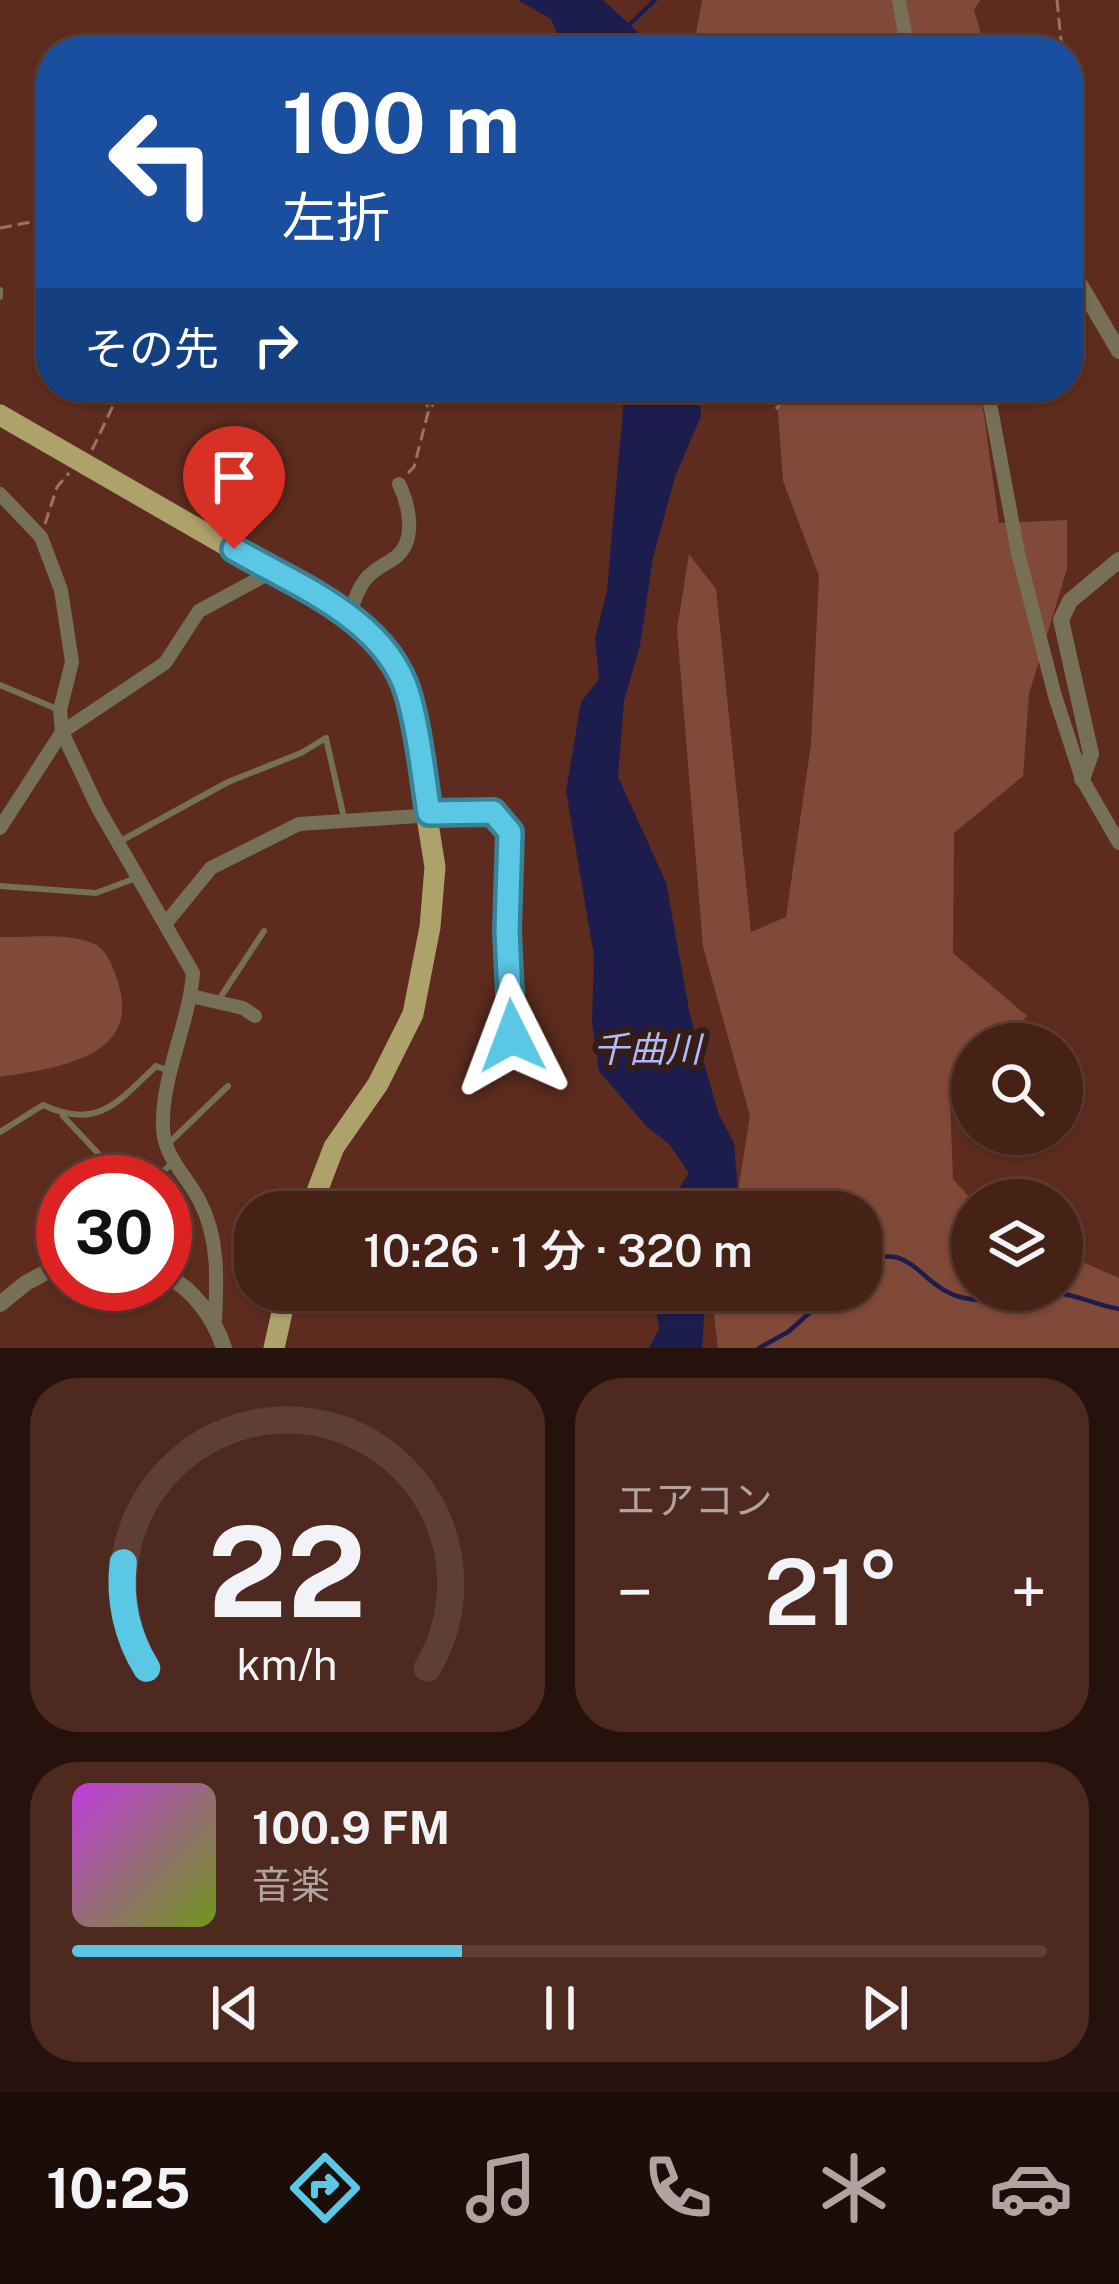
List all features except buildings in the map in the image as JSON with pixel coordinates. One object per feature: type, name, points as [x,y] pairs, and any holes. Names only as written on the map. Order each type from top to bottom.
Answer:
[{"type":"main road","points":[[0,416],[349,616],[372,634],[394,662],[407,692],[435,867],[430,927],[412,1014],[378,1084],[334,1147],[317,1191]]},
{"type":"main road","points":[[274,1348],[282,1311]]},
{"type":"street","points":[[899,0],[905,36]]},
{"type":"street","points":[[1083,290],[1119,351]]},
{"type":"street","points":[[990,402],[1018,553],[1055,696],[1082,778],[1119,843]]},
{"type":"street","points":[[349,616],[361,584],[400,554],[407,540],[408,504],[399,484]]},
{"type":"street","points":[[0,494],[41,537],[61,590],[73,662],[60,710],[62,732],[136,878],[193,973],[163,1130],[170,1155]]},
{"type":"street","points":[[1082,778],[1091,754],[1060,620],[1070,602],[1117,565]]},
{"type":"street","points":[[2,820],[62,732],[165,663],[199,611],[273,571]]},
{"type":"street","points":[[166,923],[212,868],[299,824],[493,812],[510,832],[507,931],[512,1036]]},
{"type":"street","points":[[191,996],[243,1008],[255,1016]]},
{"type":"street","points":[[192,1191],[204,1208],[212,1239],[218,1280],[214,1320]]},
{"type":"street","points":[[0,1304],[36,1278]]},
{"type":"street","points":[[192,1297],[214,1320],[224,1348]]},
{"type":"lane","points":[[0,685],[60,710]]},
{"type":"lane","points":[[117,843],[228,782],[326,738],[344,821]]},
{"type":"lane","points":[[0,886],[96,893],[136,878]]},
{"type":"lane","points":[[218,1002],[264,931]]},
{"type":"lane","points":[[61,1113],[110,1110],[156,1066],[171,1072]]},
{"type":"lane","points":[[167,1144],[228,1086]]},
{"type":"lane","points":[[0,1132],[43,1105],[61,1113],[100,1155]]},
{"type":"path","points":[[1057,0],[1061,36]]},
{"type":"path","points":[[0,228],[36,221]]},
{"type":"path","points":[[425,402],[429,409]]},
{"type":"path","points":[[399,484],[414,467],[429,409],[436,402]]},
{"type":"path","points":[[776,409],[782,402]]},
{"type":"shaded area","points":[[702,0],[980,0],[974,10],[982,36],[696,36]]},
{"type":"shaded area","points":[[777,402],[982,402],[999,523],[1067,520],[1067,569],[1029,694],[1023,776],[954,833],[953,953],[1027,1016],[1020,1023],[951,1023],[951,1311],[1083,1311],[1083,1262],[1119,1278],[1119,1348],[718,1348],[714,1311],[882,1311],[882,1191],[738,1191],[750,1116],[703,947],[677,629],[689,554],[716,589],[751,932],[786,917],[811,744],[819,576],[783,481]]},
{"type":"shaded area","points":[[0,937],[72,938],[103,950],[118,982],[122,1008],[117,1028],[105,1044],[67,1064],[0,1077]]},
{"type":"water","points":[[518,0],[603,0],[639,36],[558,36],[551,19]]},
{"type":"water","name":"千曲川","points":[[624,402],[701,402],[701,416],[675,477],[653,558],[640,645],[624,701],[618,777],[666,882],[690,1015],[719,1115],[734,1143],[738,1191],[677,1191],[689,1173],[669,1144],[647,1127],[599,1071],[592,1023],[594,956],[566,791],[581,702],[599,679],[595,639],[607,590]]},
{"type":"water","points":[[657,1311],[705,1311],[702,1348],[649,1348],[659,1329]]},
{"type":"waterway","points":[[629,25],[655,0]]},
{"type":"waterway","points":[[882,1258],[903,1260],[960,1297],[1055,1293],[1119,1309]]},
{"type":"waterway","points":[[759,1348],[788,1332],[812,1311]]},
{"type":"route","points":[[234,549],[349,616],[372,634],[394,662],[407,692],[429,813],[493,812],[510,832],[507,931],[512,1036]]}]
